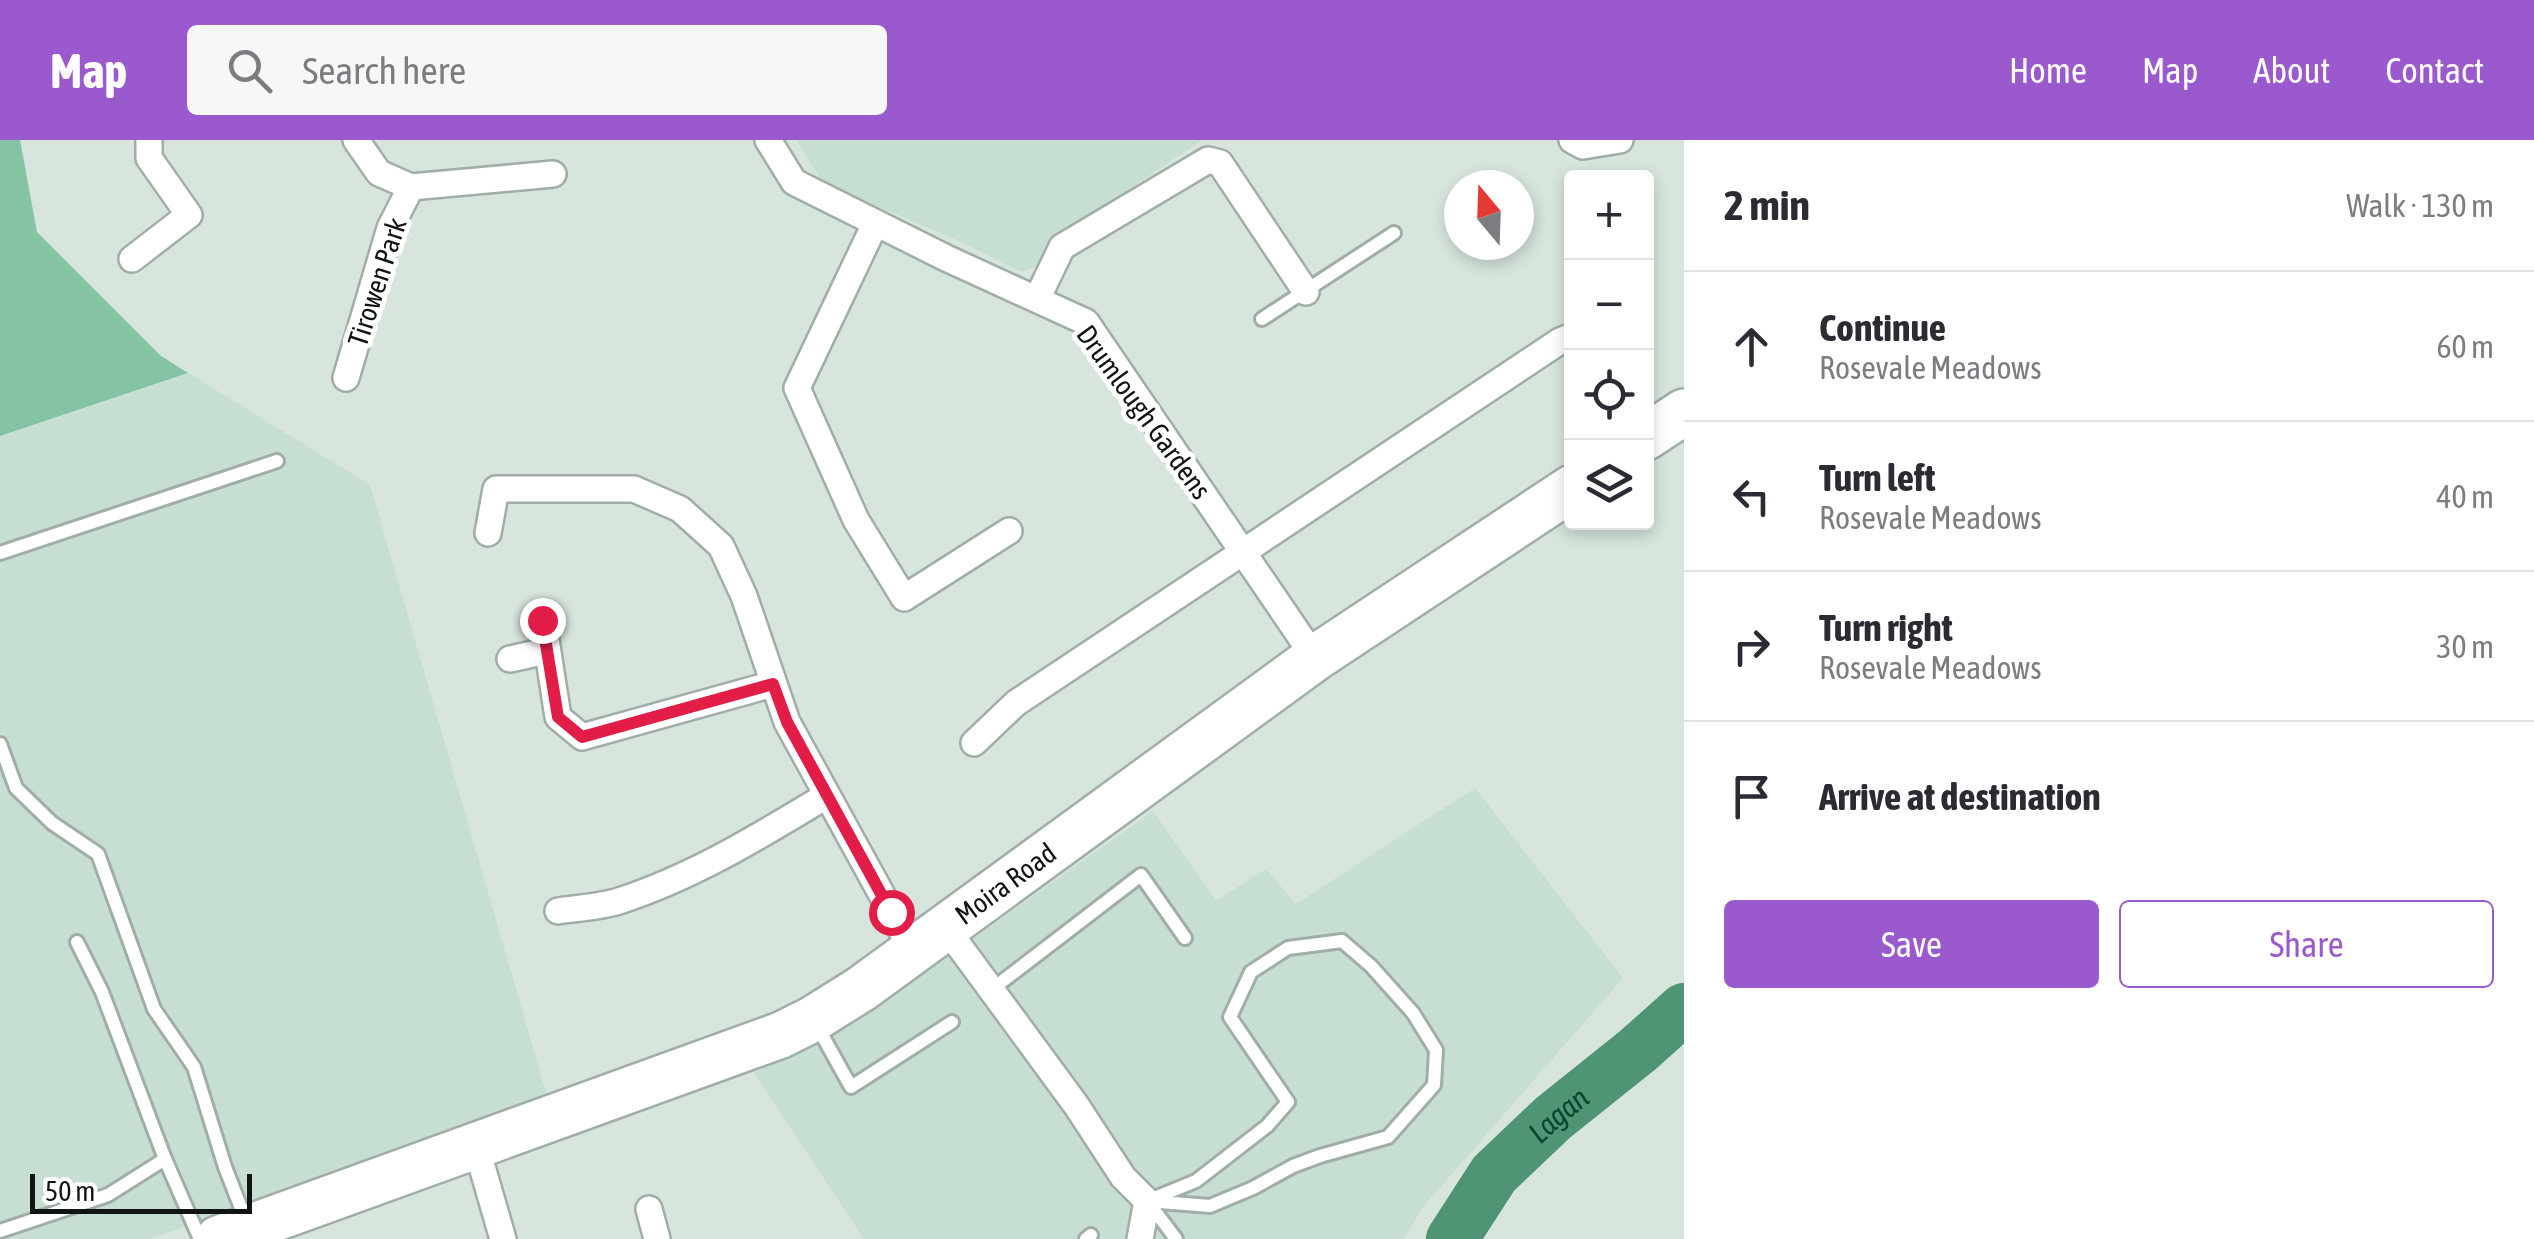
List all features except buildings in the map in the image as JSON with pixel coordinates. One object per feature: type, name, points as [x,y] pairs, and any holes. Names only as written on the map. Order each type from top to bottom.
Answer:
[{"type":"highway","points":[[1654,433],[1684,412]]},
{"type":"highway","name":"Moira Road","points":[[233,1234],[813,1019],[931,940],[1315,658],[1564,493]]},
{"type":"street","points":[[132,259],[189,215],[150,158],[149,140]]},
{"type":"street","points":[[356,140],[379,173],[410,187],[553,174]]},
{"type":"street","name":"Drumlough Gardens","points":[[768,140],[794,182],[874,224],[1086,322],[1315,658]]},
{"type":"street","points":[[1572,140],[1584,146],[1620,140]]},
{"type":"street","points":[[1037,299],[1062,247],[1208,160],[1220,164],[1306,292]]},
{"type":"street","name":"Tirowen Park","points":[[346,378],[390,228],[410,187]]},
{"type":"street","points":[[874,224],[797,388],[856,520],[904,598],[1009,531]]},
{"type":"street","points":[[974,743],[1016,703],[1564,339]]},
{"type":"street","points":[[488,533],[486,480],[634,489],[680,509],[720,546],[744,596],[787,722],[904,935],[931,940],[991,990],[1076,1104],[1123,1177],[1148,1201],[1140,1239]]},
{"type":"street","points":[[542,620],[558,717],[582,737],[773,684]]},
{"type":"street","points":[[510,659],[546,650]]},
{"type":"street","points":[[558,911],[616,902],[674,880],[754,840],[826,796]]},
{"type":"street","points":[[476,1146],[503,1239]]},
{"type":"street","points":[[649,1209],[657,1239]]},
{"type":"lane","points":[[1262,319],[1394,233]]},
{"type":"lane","points":[[0,553],[277,461]]},
{"type":"lane","points":[[0,744],[16,788],[52,823],[98,854],[154,1009],[194,1066],[225,1167],[233,1234]]},
{"type":"lane","points":[[991,990],[1140,874],[1185,938]]},
{"type":"lane","points":[[1342,941],[1413,1012],[1436,1050],[1434,1085],[1388,1137],[1320,1156],[1210,1206],[1148,1201],[1196,1182],[1267,1126],[1288,1102],[1230,1018],[1251,972],[1288,948],[1342,941]]},
{"type":"lane","points":[[77,942],[102,992],[165,1159],[200,1239]]},
{"type":"lane","points":[[813,1019],[852,1086],[952,1022]]},
{"type":"lane","points":[[0,1231],[108,1195],[165,1159]]},
{"type":"lane","points":[[1148,1201],[1176,1239]]},
{"type":"shaded area","points":[[796,140],[1202,140],[1052,241],[1038,265],[1022,272],[823,183]]},
{"type":"shaded area","points":[[188,373],[370,485],[549,1103],[149,1239],[0,1239],[0,436]]},
{"type":"shaded area","points":[[1475,788],[1623,978],[1422,1208],[1404,1239],[864,1239],[754,1073],[871,1011],[1153,811],[1216,901],[1266,869],[1296,904]]},
{"type":"green space","points":[[0,140],[20,140],[37,232],[161,356],[188,373],[0,436]]},
{"type":"waterway","name":"Lagan","points":[[1452,1239],[1494,1174],[1553,1118],[1684,1009]]},
{"type":"route","points":[[542,620],[558,717],[582,737],[773,684],[787,722],[891,912]]}]
